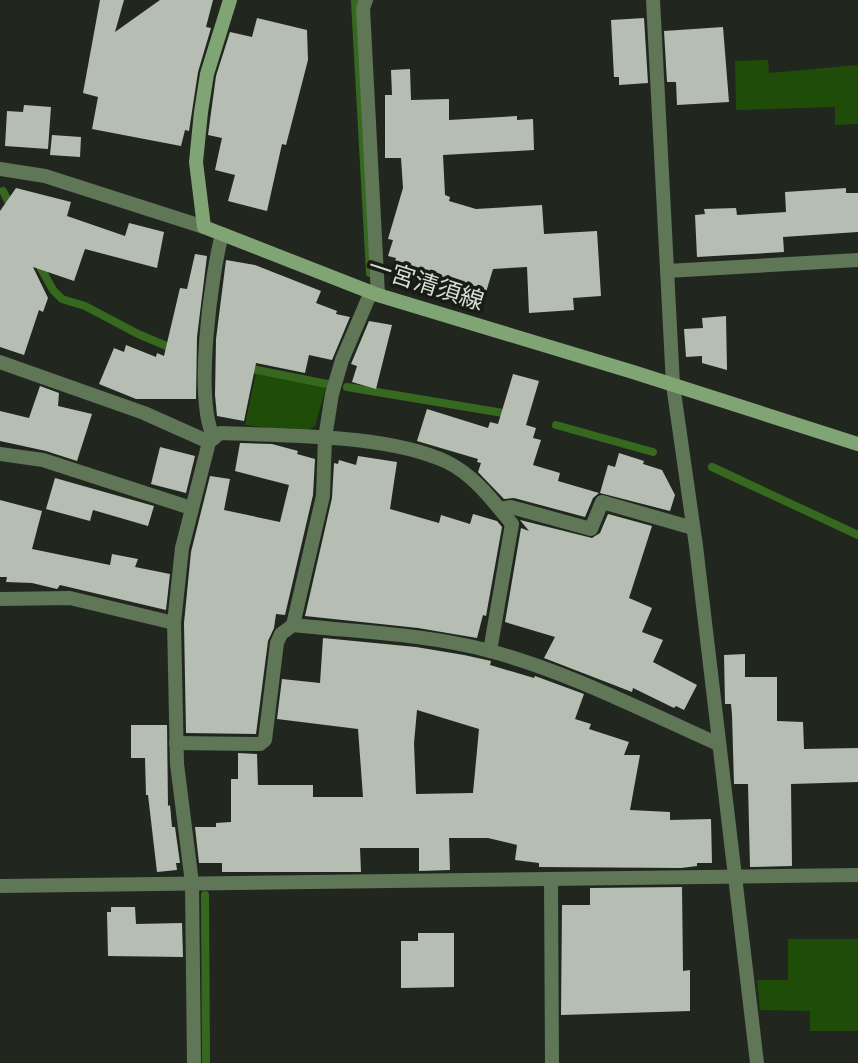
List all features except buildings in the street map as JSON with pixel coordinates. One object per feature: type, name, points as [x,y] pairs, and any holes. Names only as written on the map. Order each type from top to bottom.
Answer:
[{"type":"main road","points":[[204,227],[196,162],[201,112],[207,74],[230,0]]},
{"type":"main road","name":"一宮清須線","points":[[204,227],[374,293],[858,444]]},
{"type":"street","points":[[176,743],[260,744],[265,740],[277,643],[281,634],[293,625],[323,496],[325,438],[332,394],[342,360],[374,293],[363,8],[366,0]]},
{"type":"street","points":[[653,0],[673,385],[693,528],[757,1063]]},
{"type":"street","points":[[0,169],[45,176],[204,227]]},
{"type":"street","points":[[212,440],[206,409],[206,337],[222,234]]},
{"type":"street","points":[[667,271],[858,260]]},
{"type":"street","points":[[0,362],[212,440]]},
{"type":"street","points":[[194,1063],[192,883],[177,764],[174,624],[183,548],[191,508],[212,440],[220,433],[383,444],[448,462],[475,481],[512,524],[490,651]]},
{"type":"street","points":[[0,454],[43,460],[191,508]]},
{"type":"street","points":[[499,509],[512,507],[591,529],[602,502],[693,528]]},
{"type":"street","points":[[0,599],[70,598],[174,624]]},
{"type":"street","points":[[293,625],[419,636],[490,651],[549,670],[718,744]]},
{"type":"street","points":[[0,886],[858,875]]},
{"type":"street","points":[[551,879],[552,1063]]},
{"type":"green space","points":[[768,60],[769,73],[858,65],[858,124],[835,125],[835,107],[736,110],[735,61]]},
{"type":"green space","points":[[256,373],[326,387],[315,426],[304,432],[245,425]]},
{"type":"green space","points":[[788,939],[858,939],[858,1031],[810,1031],[810,1011],[760,1010],[757,980],[788,980]]},
{"type":"waterway","points":[[355,1],[370,273]]},
{"type":"waterway","points":[[3,191],[11,207]]},
{"type":"waterway","points":[[38,263],[53,290],[62,299],[85,306],[138,334],[176,350]]},
{"type":"waterway","points":[[247,368],[327,384]]},
{"type":"waterway","points":[[347,387],[509,414]]},
{"type":"waterway","points":[[556,425],[653,452]]},
{"type":"waterway","points":[[712,467],[858,535]]},
{"type":"waterway","points":[[205,895],[206,1063]]}]
